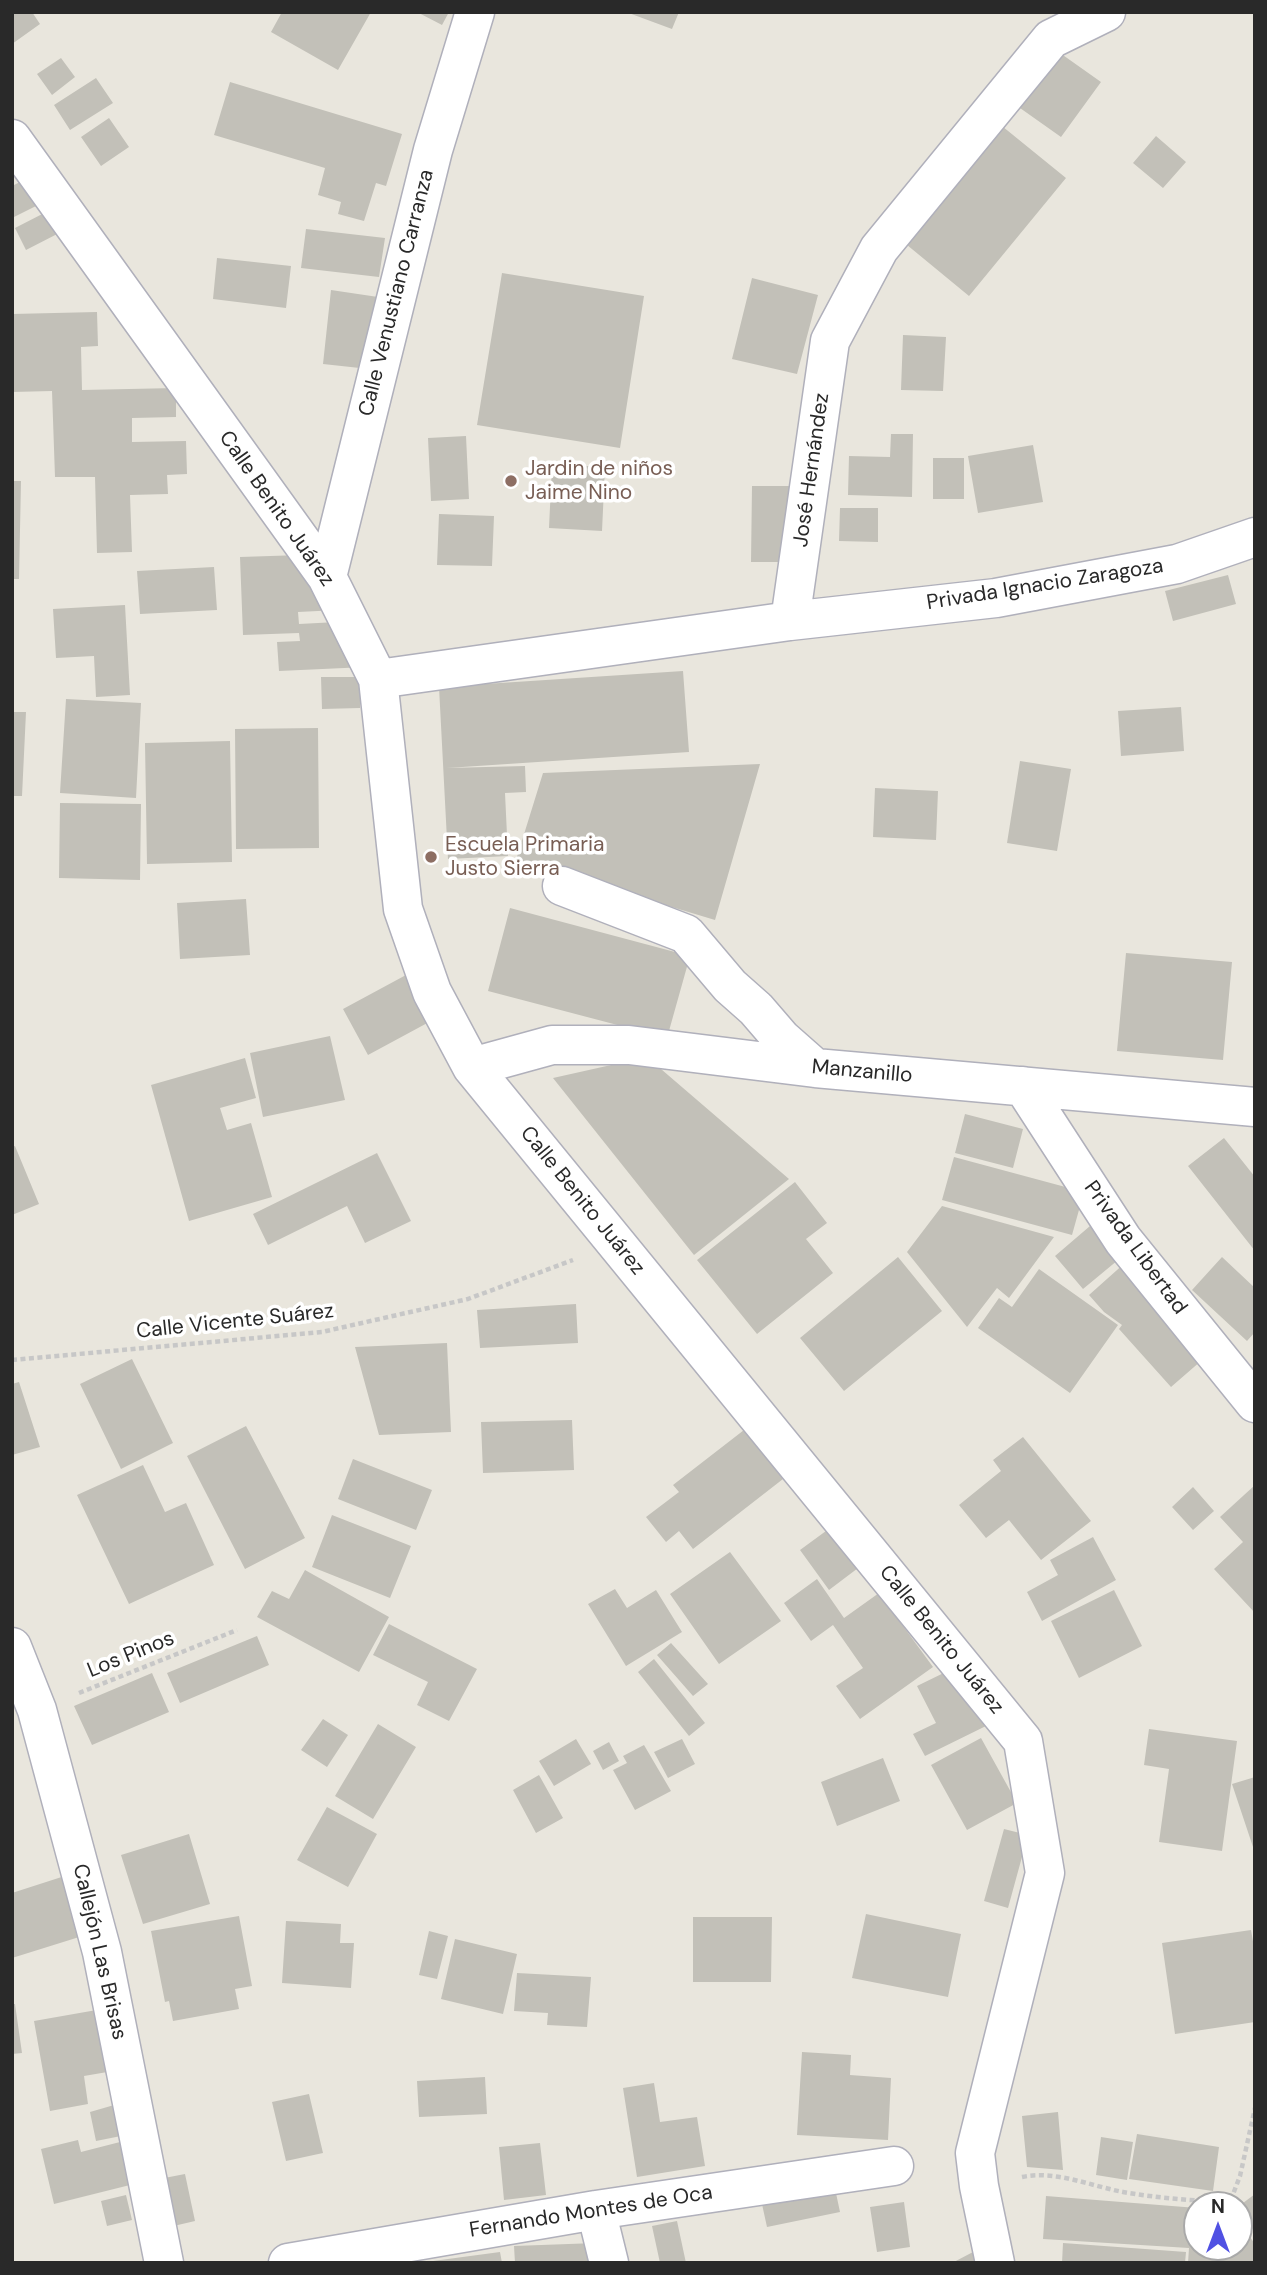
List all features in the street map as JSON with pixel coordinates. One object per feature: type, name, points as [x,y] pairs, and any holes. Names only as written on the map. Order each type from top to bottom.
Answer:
[{"type":"street","name":"Calle Venustiano Carranza","points":[[327,577],[433,150],[475,12]]},
{"type":"street","name":"José Hernández","points":[[790,621],[830,341],[836,329],[879,249],[1051,39],[1106,12]]},
{"type":"street","name":"Calle Benito Juárez","points":[[12,139],[327,577],[378,679],[403,909],[432,992],[472,1067],[1023,1741],[1045,1874],[975,2153],[995,2263]]},
{"type":"street","name":"Privada Ignacio Zaragoza","points":[[790,621],[996,598],[1177,564],[1255,537]]},
{"type":"street","points":[[378,679],[790,621]]},
{"type":"street","points":[[562,886],[686,934],[730,986],[815,1068]]},
{"type":"street","name":"Manzanillo","points":[[472,1067],[552,1045],[629,1045],[815,1068],[1255,1107]]},
{"type":"street","name":"Privada Libertad","points":[[1023,1086],[1123,1240],[1255,1403]]},
{"type":"street","name":"Callejón Las Brisas","points":[[12,1647],[37,1710],[102,1952],[164,2263]]},
{"type":"street","name":"Fernando Montes de Oca","points":[[288,2263],[596,2210],[894,2166]]},
{"type":"street","points":[[596,2210],[609,2263]]},
{"type":"path","name":"Calle Vicente Suárez","points":[[12,1360],[322,1332],[468,1299],[617,1243]]},
{"type":"path","name":"Los Pinos","points":[[37,1710],[237,1630]]},
{"type":"path","points":[[979,2186],[1032,2175],[1148,2195],[1230,2202],[1240,2176],[1255,2108]]},
{"type":"building","points":[[12,12],[32,12],[40,24],[12,44]]},
{"type":"building","points":[[282,12],[371,12],[338,70],[271,32]]},
{"type":"building","points":[[417,12],[449,12],[442,25]]},
{"type":"building","points":[[626,12],[679,12],[672,29]]},
{"type":"building","points":[[1060,53],[1101,82],[1061,137],[1020,108]]},
{"type":"building","points":[[61,58],[75,77],[52,95],[37,74]]},
{"type":"building","points":[[96,78],[113,103],[70,130],[54,105]]},
{"type":"building","points":[[230,82],[402,134],[386,186],[376,183],[364,221],[338,214],[341,202],[318,195],[325,168],[214,135]]},
{"type":"building","points":[[109,118],[129,147],[101,166],[81,137]]},
{"type":"building","points":[[997,122],[1066,178],[969,296],[901,240]]},
{"type":"building","points":[[1156,136],[1186,162],[1163,188],[1133,163]]},
{"type":"building","points":[[30,177],[42,203],[12,218],[12,186]]},
{"type":"building","points":[[52,209],[63,231],[26,250],[15,228]]},
{"type":"building","points":[[306,229],[385,238],[379,277],[301,268]]},
{"type":"building","points":[[217,258],[291,266],[286,308],[213,299]]},
{"type":"building","points":[[502,273],[644,296],[620,448],[477,425]]},
{"type":"building","points":[[752,278],[818,295],[797,374],[732,359]]},
{"type":"building","points":[[331,290],[378,297],[369,369],[323,364]]},
{"type":"building","points":[[97,312],[98,346],[81,347],[82,390],[176,388],[176,417],[132,418],[132,442],[186,441],[187,474],[167,475],[168,494],[130,495],[132,552],[97,553],[95,477],[55,477],[52,391],[12,392],[12,314]]},
{"type":"building","points":[[903,335],[946,337],[943,391],[901,390]]},
{"type":"building","points":[[891,434],[913,434],[912,497],[848,495],[849,456],[890,457]]},
{"type":"building","points":[[466,436],[469,499],[431,501],[428,438]]},
{"type":"building","points":[[1033,445],[1043,502],[978,513],[968,456]]},
{"type":"building","points":[[933,458],[964,458],[964,499],[933,499]]},
{"type":"building","points":[[552,464],[605,467],[602,531],[549,528]]},
{"type":"building","points":[[12,481],[21,481],[19,579],[12,579]]},
{"type":"building","points":[[752,486],[790,486],[789,562],[751,562]]},
{"type":"building","points":[[840,508],[878,508],[878,542],[839,541]]},
{"type":"building","points":[[439,514],[494,516],[492,566],[437,565]]},
{"type":"building","points":[[301,555],[338,610],[298,612],[299,624],[337,622],[366,667],[279,671],[277,642],[300,641],[299,633],[243,635],[240,557]]},
{"type":"building","points":[[214,567],[217,610],[140,614],[137,571]]},
{"type":"building","points":[[1228,575],[1236,604],[1173,621],[1165,591]]},
{"type":"building","points":[[125,605],[130,695],[96,697],[94,656],[56,658],[53,609]]},
{"type":"building","points":[[683,671],[689,752],[447,768],[525,766],[526,792],[505,793],[508,856],[448,859],[439,687]]},
{"type":"building","points":[[321,677],[360,677],[360,708],[322,709]]},
{"type":"building","points":[[66,699],[141,703],[136,798],[60,793]]},
{"type":"building","points":[[1181,707],[1184,751],[1121,756],[1118,711]]},
{"type":"building","points":[[12,712],[26,712],[22,796],[12,796]]},
{"type":"building","points":[[318,728],[319,848],[236,849],[235,729]]},
{"type":"building","points":[[230,741],[232,862],[147,864],[145,743]]},
{"type":"building","points":[[1020,761],[1071,769],[1057,851],[1007,843]]},
{"type":"building","points":[[760,764],[715,920],[516,860],[543,773]]},
{"type":"building","points":[[875,788],[938,791],[936,840],[873,837]]},
{"type":"building","points":[[60,803],[141,804],[140,880],[59,878]]},
{"type":"building","points":[[246,899],[250,955],[180,959],[177,903]]},
{"type":"building","points":[[510,908],[690,956],[667,1038],[488,991]]},
{"type":"building","points":[[1126,953],[1232,962],[1223,1060],[1117,1051]]},
{"type":"building","points":[[406,975],[431,1021],[368,1055],[343,1009]]},
{"type":"building","points":[[330,1036],[345,1100],[263,1117],[250,1053]]},
{"type":"building","points":[[647,1057],[789,1179],[694,1255],[553,1078]]},
{"type":"building","points":[[245,1058],[256,1098],[220,1108],[227,1130],[251,1123],[272,1197],[189,1221],[151,1085]]},
{"type":"building","points":[[965,1114],[1023,1129],[1013,1168],[955,1153]]},
{"type":"building","points":[[1224,1138],[1255,1177],[1255,1251],[1188,1166]]},
{"type":"building","points":[[15,1146],[39,1204],[12,1215],[12,1147]]},
{"type":"building","points":[[377,1153],[411,1221],[365,1243],[347,1206],[268,1245],[253,1214]]},
{"type":"building","points":[[954,1157],[1084,1192],[1072,1235],[942,1200]]},
{"type":"building","points":[[795,1182],[827,1223],[806,1239],[833,1273],[757,1334],[697,1260]]},
{"type":"building","points":[[942,1206],[1054,1237],[1009,1298],[997,1288],[967,1327],[907,1252]]},
{"type":"building","points":[[1090,1226],[1118,1260],[1083,1289],[1055,1256]]},
{"type":"building","points":[[898,1257],[942,1311],[844,1391],[800,1338]]},
{"type":"building","points":[[1222,1257],[1255,1288],[1255,1332],[1247,1341],[1192,1290]]},
{"type":"building","points":[[1126,1262],[1209,1354],[1171,1387],[1119,1329],[1122,1325],[1104,1312],[1089,1295]]},
{"type":"building","points":[[1039,1269],[1118,1325],[1070,1393],[978,1328],[999,1298],[1012,1307]]},
{"type":"building","points":[[576,1304],[578,1343],[480,1348],[477,1310]]},
{"type":"building","points":[[447,1343],[451,1432],[379,1435],[355,1347]]},
{"type":"building","points":[[132,1359],[173,1443],[121,1469],[80,1384]]},
{"type":"building","points":[[19,1382],[40,1447],[12,1455],[12,1384]]},
{"type":"building","points":[[572,1420],[574,1470],[483,1473],[481,1422]]},
{"type":"building","points":[[246,1426],[305,1538],[245,1569],[187,1456]]},
{"type":"building","points":[[744,1430],[783,1479],[693,1549],[679,1531],[666,1542],[646,1517],[679,1492],[673,1485]]},
{"type":"building","points":[[1023,1437],[1091,1521],[1041,1560],[1009,1520],[986,1538],[959,1505],[1001,1471],[993,1460]]},
{"type":"building","points":[[353,1459],[432,1490],[416,1530],[338,1499]]},
{"type":"building","points":[[143,1465],[165,1512],[186,1503],[214,1565],[129,1604],[77,1495]]},
{"type":"building","points":[[1255,1485],[1255,1613],[1214,1569],[1243,1542],[1220,1517]]},
{"type":"building","points":[[1193,1487],[1214,1511],[1193,1530],[1172,1507]]},
{"type":"building","points":[[332,1515],[411,1546],[390,1598],[312,1567]]},
{"type":"building","points":[[841,1520],[870,1559],[829,1590],[800,1550]]},
{"type":"building","points":[[1093,1537],[1116,1580],[1042,1621],[1027,1592],[1058,1575],[1050,1560]]},
{"type":"building","points":[[730,1552],[781,1621],[719,1664],[670,1594]]},
{"type":"building","points":[[305,1570],[389,1617],[359,1672],[257,1617],[272,1591],[289,1599]]},
{"type":"building","points":[[817,1579],[844,1618],[879,1593],[933,1667],[860,1719],[836,1686],[863,1668],[833,1625],[811,1641],[784,1603]]},
{"type":"building","points":[[615,1589],[627,1608],[656,1590],[682,1632],[626,1666],[588,1604]]},
{"type":"building","points":[[1114,1590],[1142,1646],[1079,1678],[1051,1621]]},
{"type":"building","points":[[389,1624],[477,1669],[449,1721],[417,1705],[428,1682],[373,1655]]},
{"type":"building","points":[[257,1636],[269,1665],[180,1703],[167,1673]]},
{"type":"building","points":[[671,1643],[708,1684],[693,1696],[657,1655]]},
{"type":"building","points":[[654,1659],[705,1723],[689,1736],[638,1672]]},
{"type":"building","points":[[958,1666],[988,1725],[925,1756],[913,1734],[936,1723],[917,1686]]},
{"type":"building","points":[[152,1673],[169,1712],[92,1745],[74,1706]]},
{"type":"building","points":[[323,1719],[348,1735],[327,1767],[301,1750]]},
{"type":"building","points":[[378,1724],[416,1747],[373,1819],[335,1796]]},
{"type":"building","points":[[1149,1729],[1237,1741],[1222,1851],[1159,1842],[1169,1769],[1144,1765]]},
{"type":"building","points":[[981,1738],[1017,1803],[967,1830],[931,1765]]},
{"type":"building","points":[[576,1739],[591,1764],[554,1786],[539,1761]]},
{"type":"building","points":[[682,1739],[695,1764],[668,1778],[654,1752]]},
{"type":"building","points":[[609,1742],[619,1761],[603,1770],[593,1751]]},
{"type":"building","points":[[644,1745],[671,1791],[635,1810],[613,1770],[627,1763],[623,1756]]},
{"type":"building","points":[[883,1758],[900,1801],[837,1826],[821,1782]]},
{"type":"building","points":[[539,1775],[563,1818],[536,1833],[513,1790]]},
{"type":"building","points":[[1255,1777],[1255,1850],[1254,1850],[1232,1784]]},
{"type":"building","points":[[327,1807],[377,1834],[348,1887],[297,1860]]},
{"type":"building","points":[[1004,1829],[1028,1835],[1008,1908],[984,1901]]},
{"type":"building","points":[[189,1834],[210,1904],[143,1924],[121,1855]]},
{"type":"building","points":[[74,1873],[92,1933],[12,1958],[12,1893]]},
{"type":"building","points":[[866,1914],[961,1934],[948,1997],[852,1978]]},
{"type":"building","points":[[239,1916],[252,1986],[235,1989],[239,2009],[173,2021],[169,2001],[165,2002],[151,1931]]},
{"type":"building","points":[[693,1917],[772,1917],[771,1982],[693,1982]]},
{"type":"building","points":[[286,1921],[341,1924],[340,1943],[354,1943],[351,1988],[282,1983]]},
{"type":"building","points":[[1251,1930],[1255,1953],[1255,2022],[1175,2034],[1162,1943]]},
{"type":"building","points":[[429,1931],[448,1936],[437,1979],[419,1975]]},
{"type":"building","points":[[455,1939],[517,1954],[503,2014],[441,1999]]},
{"type":"building","points":[[517,1973],[591,1977],[587,2027],[547,2025],[548,2013],[514,2011]]},
{"type":"building","points":[[12,2004],[15,2004],[22,2053],[12,2054]]},
{"type":"building","points":[[108,2008],[119,2070],[84,2076],[88,2104],[50,2111],[34,2021]]},
{"type":"building","points":[[802,2052],[851,2055],[850,2075],[891,2078],[888,2140],[797,2135]]},
{"type":"building","points":[[485,2077],[487,2114],[419,2117],[417,2081]]},
{"type":"building","points":[[654,2083],[660,2122],[697,2117],[705,2166],[637,2177],[623,2088]]},
{"type":"building","points":[[309,2094],[323,2153],[286,2161],[272,2102]]},
{"type":"building","points":[[128,2101],[131,2134],[96,2141],[90,2112]]},
{"type":"building","points":[[1058,2112],[1063,2170],[1027,2167],[1022,2116]]},
{"type":"building","points":[[1137,2134],[1219,2147],[1213,2191],[1129,2179]]},
{"type":"building","points":[[1101,2137],[1133,2142],[1127,2180],[1096,2175]]},
{"type":"building","points":[[78,2140],[81,2152],[120,2142],[130,2185],[54,2204],[41,2149]]},
{"type":"building","points":[[540,2143],[546,2195],[504,2200],[499,2147]]},
{"type":"building","points":[[185,2174],[195,2221],[165,2228],[154,2180]]},
{"type":"building","points":[[833,2179],[840,2212],[767,2227],[760,2195]]},
{"type":"building","points":[[1255,2194],[1255,2232],[1253,2230]]},
{"type":"building","points":[[126,2195],[132,2220],[107,2226],[101,2201]]},
{"type":"building","points":[[1046,2196],[1183,2207],[1183,2248],[1043,2239]]},
{"type":"building","points":[[904,2202],[910,2247],[877,2252],[870,2207]]},
{"type":"building","points":[[677,2221],[686,2263],[660,2263],[652,2226]]},
{"type":"building","points":[[1253,2241],[1255,2244],[1255,2263],[1188,2263],[1253,2261]]},
{"type":"building","points":[[596,2243],[597,2263],[515,2263],[514,2246]]},
{"type":"building","points":[[1063,2243],[1183,2252],[1183,2261],[1185,2261],[1185,2263],[1062,2263]]},
{"type":"building","points":[[500,2252],[502,2263],[433,2263],[433,2261]]},
{"type":"building","points":[[973,2252],[978,2263],[952,2263]]},
{"type":"place","name":"Jardin de niños Jaime Nino","points":[[511,481]]},
{"type":"place","name":"Escuela Primaria Justo Sierra","points":[[431,857]]}]
